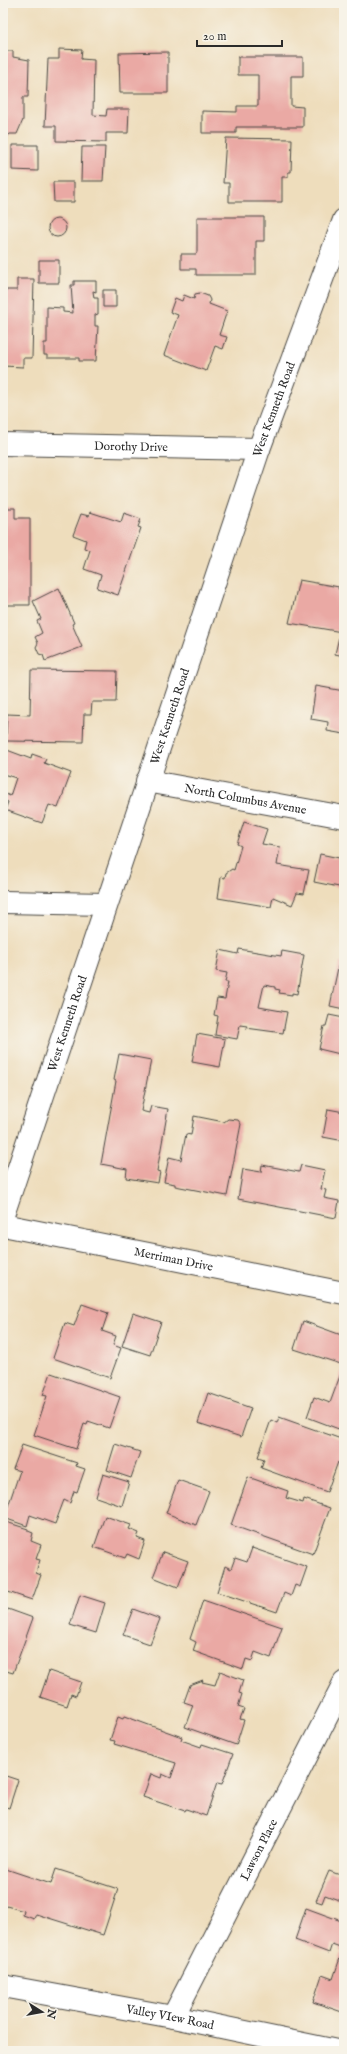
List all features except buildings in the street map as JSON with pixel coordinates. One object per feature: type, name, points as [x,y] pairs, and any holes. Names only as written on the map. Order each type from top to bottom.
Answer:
[{"type":"street","name":"West Kenneth Road","points":[[3,1215],[147,781],[260,449],[344,220]]},
{"type":"street","name":"Dorothy Drive","points":[[3,444],[260,449]]},
{"type":"street","name":"North Columbus Avenue","points":[[147,781],[344,817]]},
{"type":"street","points":[[3,902],[106,904]]},
{"type":"street","name":"Merriman Drive","points":[[3,1225],[344,1293]]},
{"type":"street","name":"Lawson Place","points":[[173,2017],[344,1683]]},
{"type":"street","name":"Valley VIew Road","points":[[3,1986],[173,2017],[337,2051]]}]
